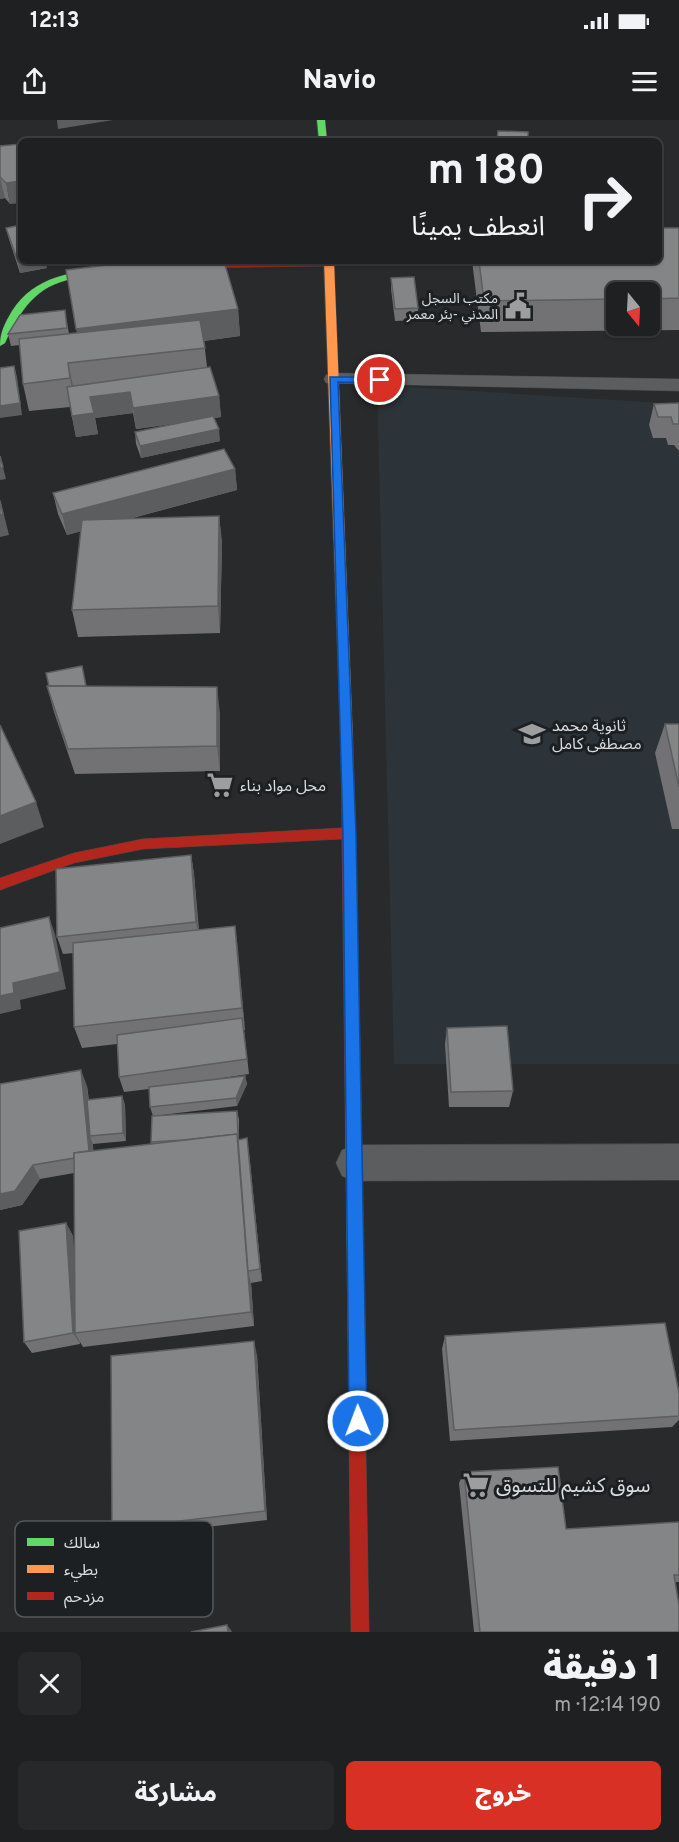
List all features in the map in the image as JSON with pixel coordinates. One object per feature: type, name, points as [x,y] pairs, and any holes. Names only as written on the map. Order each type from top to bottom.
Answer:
[{"type":"main road","points":[[321,120],[323,138]]},
{"type":"main road","points":[[165,265],[220,264]]},
{"type":"main road","points":[[329,264],[350,833],[360,1632]]},
{"type":"main road","points":[[0,343],[11,316],[36,285],[57,276],[122,270]]},
{"type":"main road","points":[[0,884],[74,858],[143,844],[350,833]]},
{"type":"street","points":[[355,1162],[679,1162]]},
{"type":"lane","points":[[333,379],[679,385]]},
{"type":"shaded area","name":"ثانوية محمد مصطفى كامل","points":[[377,385],[679,404],[679,1064],[394,1064]]},
{"type":"building","points":[[498,131],[528,132],[528,138],[497,138]]},
{"type":"building","points":[[18,144],[18,181],[6,183],[0,177],[0,146]]},
{"type":"building","points":[[18,226],[18,262],[6,228]]},
{"type":"building","points":[[662,228],[679,228],[679,298],[660,299],[660,282],[606,282],[606,299],[484,301],[479,264],[662,264]]},
{"type":"building","points":[[115,264],[225,264],[238,309],[76,329],[66,270]]},
{"type":"building","points":[[414,277],[418,308],[395,309],[391,278]]},
{"type":"building","points":[[65,310],[67,328],[8,334],[20,315]]},
{"type":"building","points":[[200,320],[205,348],[68,363],[70,378],[23,384],[19,339]]},
{"type":"building","points":[[14,366],[20,403],[0,406],[0,368]]},
{"type":"building","points":[[210,367],[219,396],[133,408],[130,392],[90,397],[94,413],[72,416],[67,387]]},
{"type":"building","points":[[679,403],[679,424],[673,424],[671,417],[658,417],[654,404]]},
{"type":"building","points":[[213,416],[219,429],[140,446],[135,432]]},
{"type":"building","points":[[224,449],[235,469],[62,514],[53,493]]},
{"type":"building","points":[[219,516],[218,606],[72,610],[82,520]]},
{"type":"building","points":[[82,666],[86,686],[49,686],[46,673]]},
{"type":"building","points":[[47,686],[217,687],[217,746],[68,749]]},
{"type":"building","points":[[665,724],[679,724],[679,787]]},
{"type":"building","points":[[0,725],[36,802],[0,816]]},
{"type":"building","points":[[191,855],[196,922],[57,937],[56,869]]},
{"type":"building","points":[[49,917],[60,972],[13,983],[14,993],[0,996],[0,928]]},
{"type":"building","points":[[235,926],[242,1008],[74,1027],[73,943]]},
{"type":"building","points":[[242,1018],[247,1059],[119,1077],[117,1035]]},
{"type":"building","points":[[507,1026],[513,1091],[451,1092],[447,1028]]},
{"type":"building","points":[[81,1070],[89,1151],[74,1153],[74,1158],[33,1165],[15,1191],[0,1194],[0,1084]]},
{"type":"building","points":[[245,1076],[236,1098],[150,1107],[149,1087]]},
{"type":"building","points":[[122,1096],[123,1133],[90,1136],[87,1100]]},
{"type":"building","points":[[237,1111],[238,1137],[237,1134],[151,1142],[152,1116]]},
{"type":"building","points":[[237,1134],[251,1312],[75,1333],[74,1153]]},
{"type":"building","points":[[247,1138],[260,1269],[248,1271],[238,1140]]},
{"type":"building","points":[[66,1223],[73,1333],[24,1342],[19,1231]]},
{"type":"building","points":[[665,1323],[679,1393],[679,1416],[454,1430],[445,1336]]},
{"type":"building","points":[[254,1341],[265,1511],[180,1521],[112,1521],[111,1356]]},
{"type":"building","points":[[558,1467],[566,1529],[679,1522],[679,1575],[674,1575],[679,1605],[679,1632],[480,1632],[464,1472]]},
{"type":"building","points":[[227,1625],[228,1632],[191,1632]]},
{"type":"traffic: fast","points":[[321,120],[323,138]]},
{"type":"traffic: fast","points":[[0,343],[20,306],[42,286],[70,276],[112,271]]},
{"type":"traffic: fast","points":[[353,1095],[356,1342]]},
{"type":"traffic: slow","points":[[329,264],[347,743]]},
{"type":"traffic: jam","points":[[181,265],[255,264]]},
{"type":"traffic: jam","points":[[347,743],[353,1095]]},
{"type":"traffic: jam","points":[[0,884],[74,858],[143,844],[350,833]]},
{"type":"traffic: jam","points":[[356,1342],[360,1632]]},
{"type":"place","name":"مكتب السجل المدني -بئر معمر","points":[[518,306]]},
{"type":"place","name":"ثانوية محمد مصطفى كامل","points":[[532,734]]},
{"type":"place","name":"محل مواد بناء","points":[[220,785]]},
{"type":"place","name":"سوق كشيم للتسوق","points":[[476,1485]]},
{"type":"route","points":[[358,1421],[350,833],[333,379],[380,380]]}]
